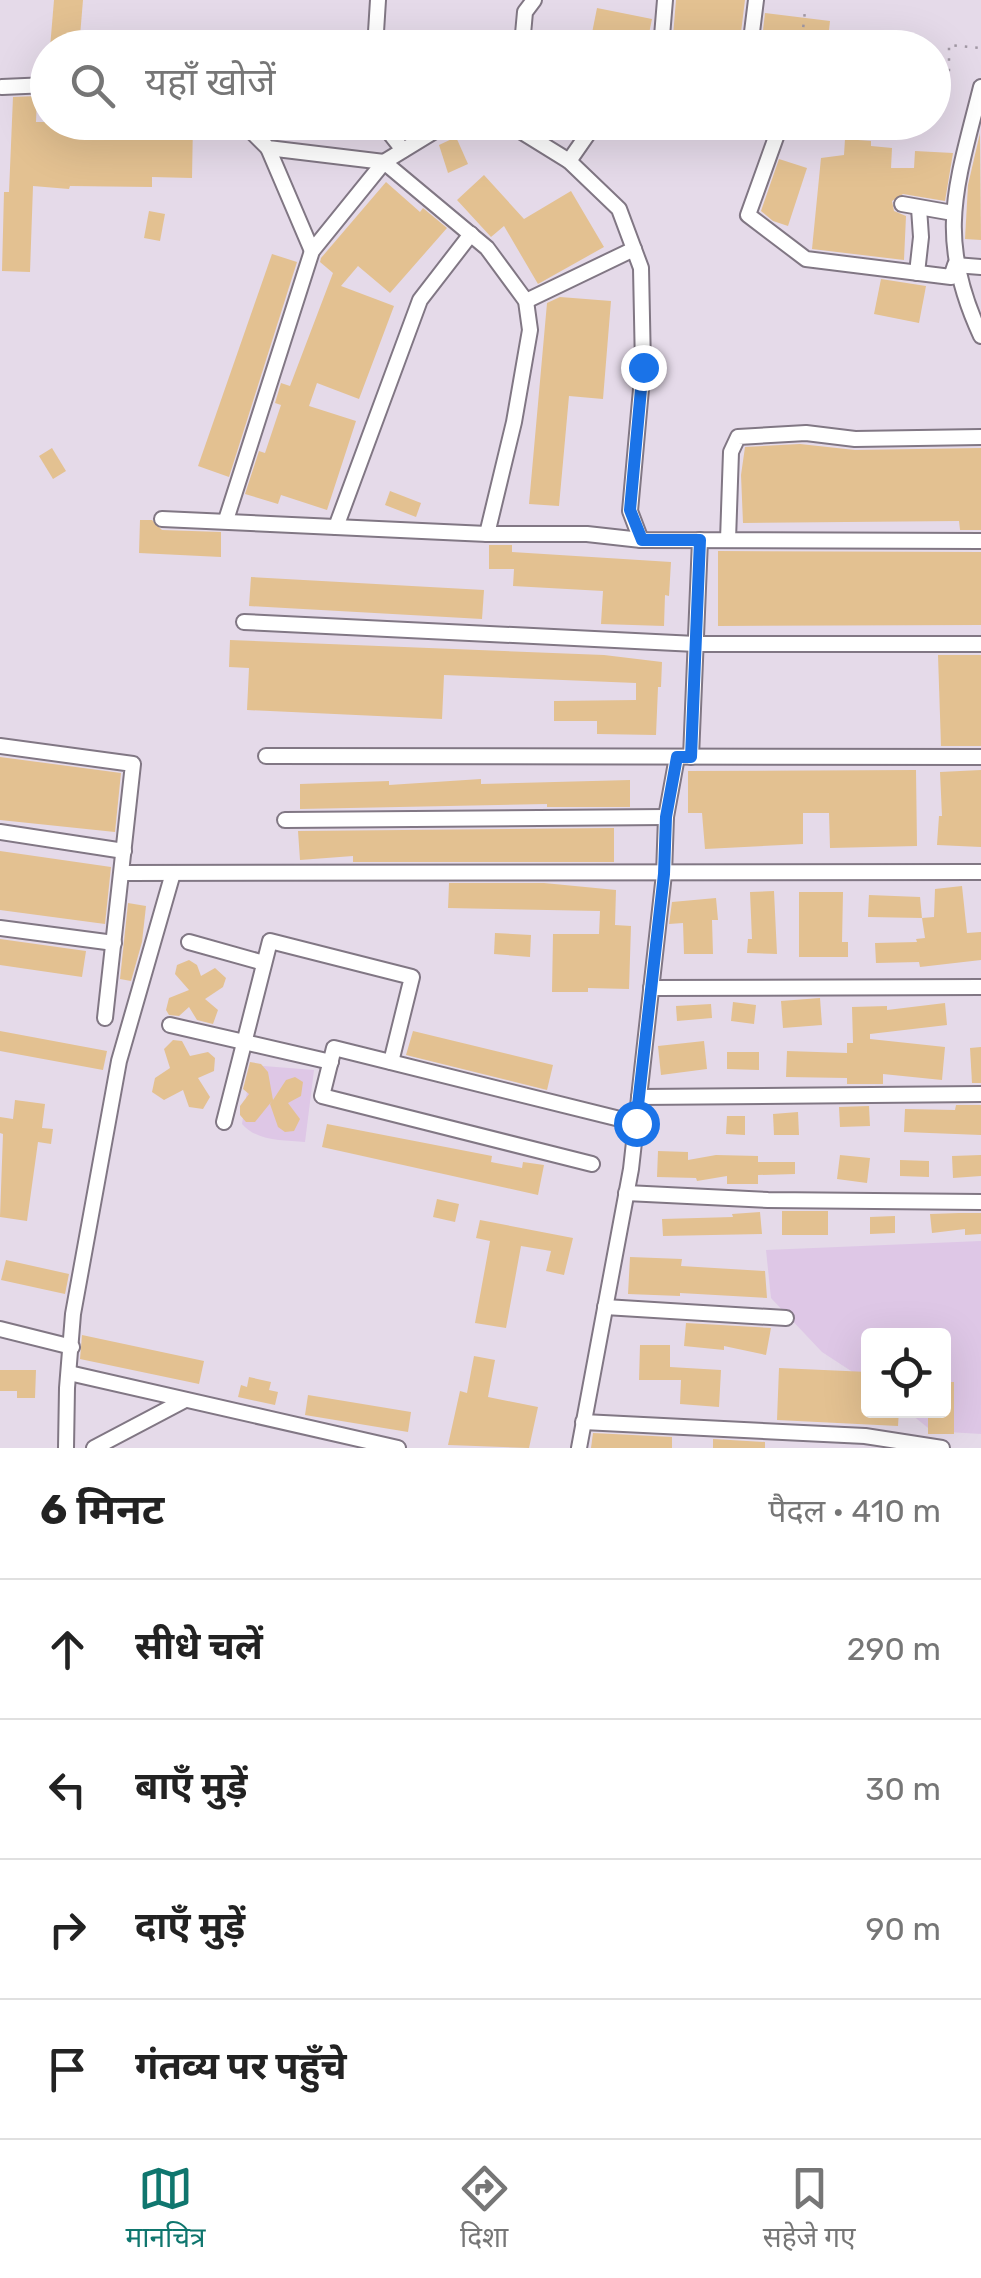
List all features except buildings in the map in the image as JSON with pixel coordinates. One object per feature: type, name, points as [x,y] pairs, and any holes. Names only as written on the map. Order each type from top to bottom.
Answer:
[{"type":"street","points":[[376,30],[378,0]]},
{"type":"street","points":[[523,30],[526,12],[534,0]]},
{"type":"street","points":[[662,30],[665,0]]},
{"type":"street","points":[[752,30],[756,0]]},
{"type":"street","points":[[2,87],[30,86]]},
{"type":"street","points":[[981,87],[953,213],[955,265],[964,300],[981,336]]},
{"type":"street","points":[[260,140],[268,148],[312,251]]},
{"type":"street","points":[[395,140],[403,150]]},
{"type":"street","points":[[226,520],[312,251],[384,162],[420,140]]},
{"type":"street","points":[[535,140],[569,161],[618,209],[641,268],[643,367],[630,510],[642,540]]},
{"type":"street","points":[[569,161],[584,140]]},
{"type":"street","points":[[775,140],[748,215],[806,259],[952,277],[955,265]]},
{"type":"street","points":[[268,148],[384,162],[488,248],[526,300],[530,330],[488,534]]},
{"type":"street","points":[[902,204],[953,213]]},
{"type":"street","points":[[916,273],[921,237],[919,208]]},
{"type":"street","points":[[336,527],[420,300],[471,234]]},
{"type":"street","points":[[526,300],[634,249]]},
{"type":"street","points":[[955,265],[981,266]]},
{"type":"street","points":[[728,540],[731,452],[738,437],[806,433],[855,438],[981,437]]},
{"type":"street","points":[[162,519],[488,534],[586,534],[642,540],[981,542]]},
{"type":"street","points":[[579,1448],[636,1123],[664,874],[666,817],[684,757],[696,644],[700,540]]},
{"type":"street","points":[[244,622],[696,644],[981,644]]},
{"type":"street","points":[[0,746],[133,764],[105,1018]]},
{"type":"street","points":[[266,756],[981,758]]},
{"type":"street","points":[[285,820],[666,817]]},
{"type":"street","points":[[0,832],[124,851]]},
{"type":"street","points":[[122,873],[981,872]]},
{"type":"street","points":[[66,1448],[74,1314],[119,1061],[173,873]]},
{"type":"street","points":[[0,928],[114,943]]},
{"type":"street","points":[[189,942],[264,963]]},
{"type":"street","points":[[224,1122],[270,942],[412,977],[391,1062]]},
{"type":"street","points":[[651,988],[981,987]]},
{"type":"street","points":[[170,1024],[330,1062]]},
{"type":"street","points":[[592,1164],[322,1096],[334,1048],[636,1123]]},
{"type":"street","points":[[638,1097],[981,1094]]},
{"type":"street","points":[[626,1193],[768,1200],[981,1202]]},
{"type":"street","points":[[605,1307],[786,1318]]},
{"type":"street","points":[[0,1328],[72,1346]]},
{"type":"street","points":[[69,1374],[398,1448]]},
{"type":"street","points":[[94,1448],[184,1400]]},
{"type":"street","points":[[584,1422],[865,1436],[942,1448]]},
{"type":"path","points":[[803,30],[805,11]]},
{"type":"path","points":[[951,45],[981,48]]},
{"type":"shaded area","points":[[251,1065],[314,1070],[305,1142],[263,1137],[242,1124]]},
{"type":"shaded area","points":[[981,1241],[981,1434],[932,1431],[916,1418],[951,1418],[951,1328],[861,1328],[861,1377],[822,1352],[771,1298],[766,1250]]},
{"type":"route","points":[[636,1123],[664,874],[666,817],[677,757],[691,757],[700,540],[642,540],[630,510],[643,367]]}]
